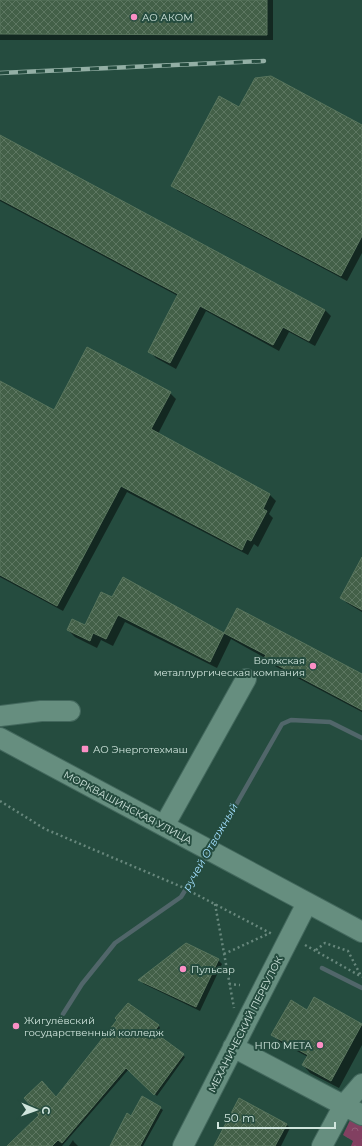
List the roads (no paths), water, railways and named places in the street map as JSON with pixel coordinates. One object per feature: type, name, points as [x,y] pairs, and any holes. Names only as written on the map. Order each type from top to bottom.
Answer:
[{"type":"street","points":[[164,826],[246,679]]},
{"type":"street","points":[[0,716],[41,711],[70,711]]},
{"type":"street","name":"МОРКВАШИНСКАЯ УЛИЦА","points":[[0,738],[362,932]]},
{"type":"street","name":"МЕХАНИЧЕСКИЙ ПЕРЕУЛОК","points":[[183,1146],[236,1041],[279,937],[307,903]]},
{"type":"street","points":[[236,1041],[344,1105],[362,1114]]},
{"type":"street","points":[[322,1146],[344,1105],[362,1084]]},
{"type":"waterway","name":"ручей Отважный","points":[[212,847],[282,724],[291,720],[330,722],[362,738]]},
{"type":"waterway","name":"ручей Отважный","points":[[63,1014],[82,984],[115,943],[181,897],[207,855]]},
{"type":"waterway","name":"ручей Отважный","points":[[322,968],[362,988]]},
{"type":"railway","points":[[0,73],[264,61]]},
{"type":"place","name":"АО АКОМ","points":[[134,17]]},
{"type":"place","name":"Волжская металлургическая компания","points":[[313,666]]},
{"type":"place","name":"АО Энерготехмаш","points":[[85,749]]},
{"type":"place","name":"Пульсар","points":[[183,969]]},
{"type":"place","name":"Жигулёвский государственный колледж","points":[[16,1026]]},
{"type":"place","name":"НПФ МЕТА","points":[[320,1045]]}]
